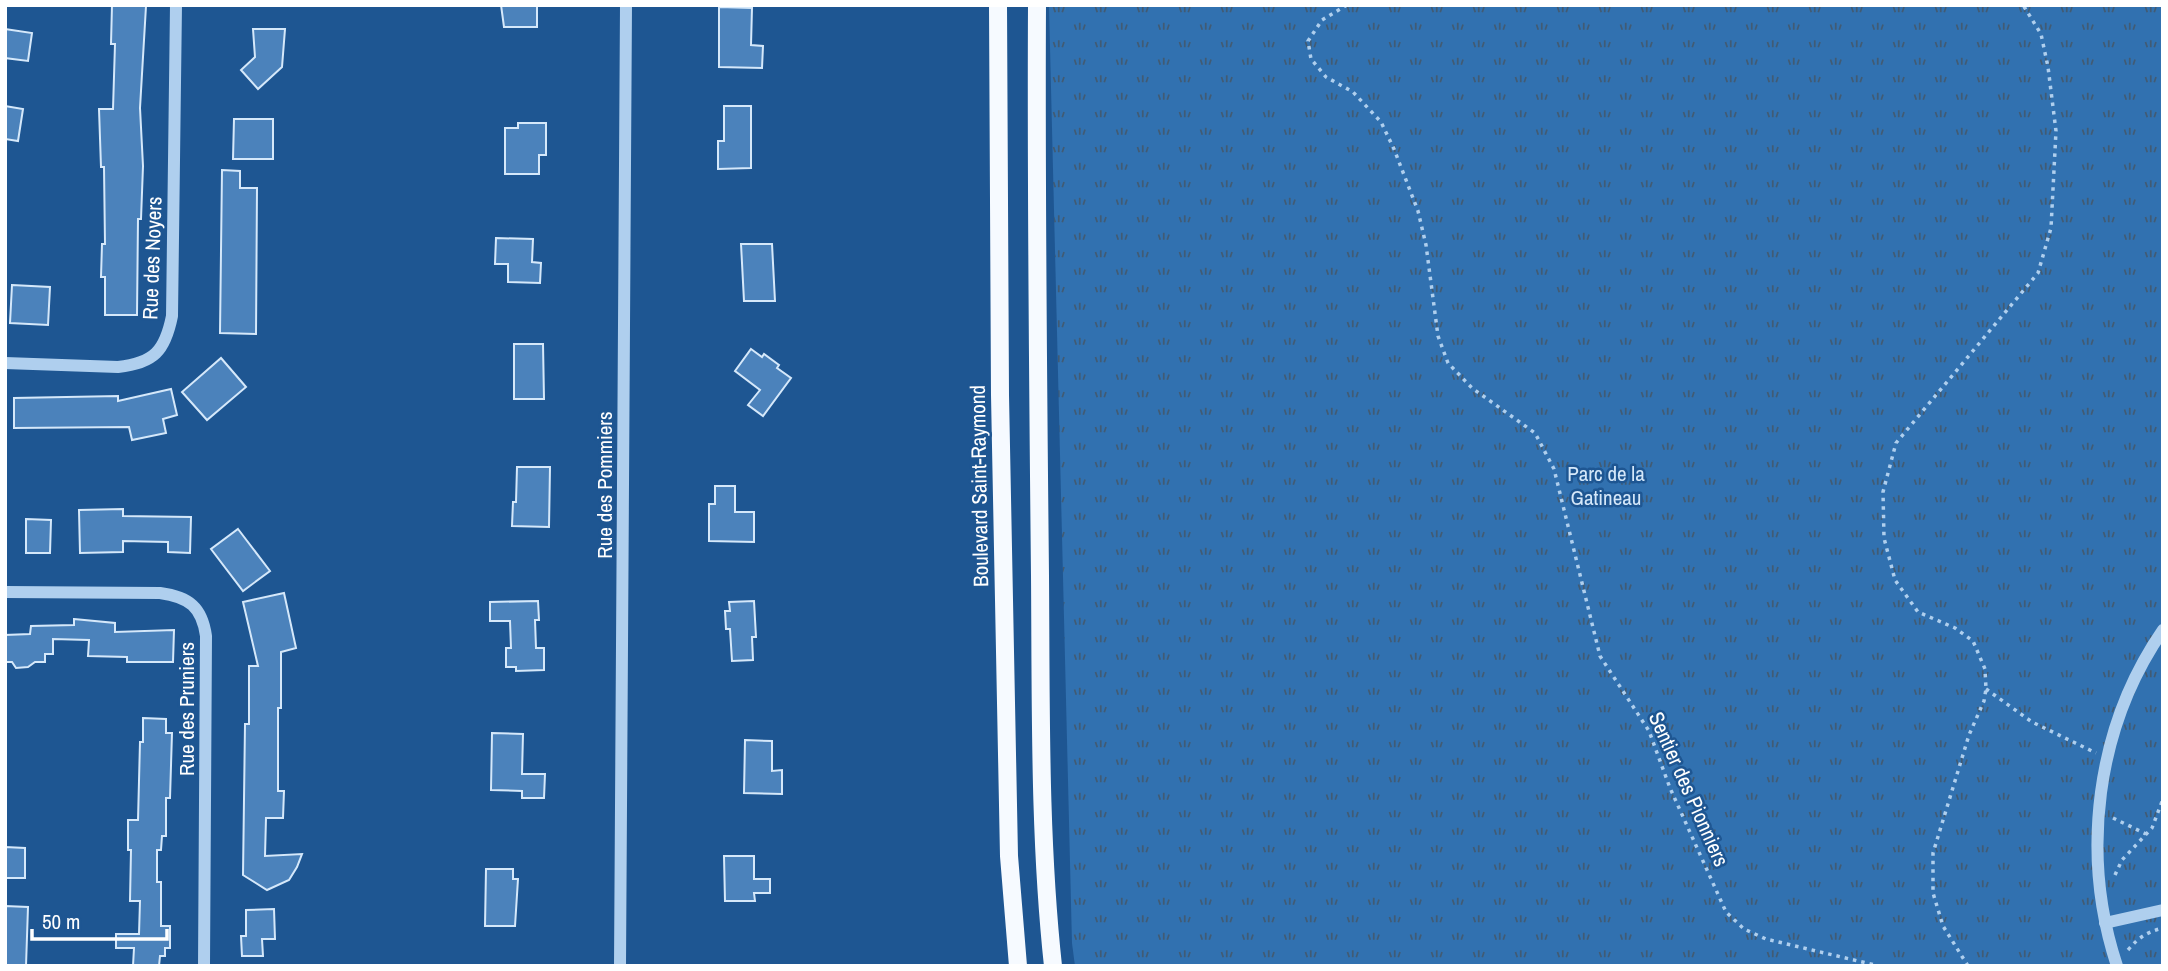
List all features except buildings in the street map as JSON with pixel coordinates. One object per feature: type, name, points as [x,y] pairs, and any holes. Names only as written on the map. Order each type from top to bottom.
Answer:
[{"type":"main road","name":"Boulevard Saint-Raymond","points":[[998,5],[1000,395],[1009,843],[1018,966]]},
{"type":"main road","points":[[1037,5],[1036,264],[1042,773],[1045,864],[1054,966]]},
{"type":"street","name":"Rue des Noyers","points":[[5,363],[118,367],[136,365],[149,360],[159,351],[169,333],[172,316],[176,5]]},
{"type":"street","name":"Rue des Pommiers","points":[[620,966],[626,5]]},
{"type":"street","name":"Rue des Pruniers","points":[[5,592],[174,595],[198,610],[204,621],[204,966]]},
{"type":"street","points":[[2117,966],[2098,884],[2098,810],[2107,758],[2120,714],[2139,672],[2163,630]]},
{"type":"street","points":[[2105,923],[2163,910]]},
{"type":"path","name":"Sentier des Pionniers","points":[[1347,5],[1322,20],[1308,41],[1311,59],[1326,78],[1353,92],[1381,122],[1394,149],[1418,211],[1426,245],[1438,335],[1448,363],[1472,388],[1535,433],[1555,470],[1600,656],[1649,731],[1670,788],[1727,912],[1744,929],[1766,939],[1880,966]]},
{"type":"path","points":[[1968,966],[1943,926],[1933,893],[1933,853],[1969,735],[1984,701],[1985,669],[1973,641],[1955,628],[1918,612],[1895,580],[1884,538],[1883,492],[1896,443],[2038,273],[2051,228],[2056,131],[2048,67],[2042,34],[2023,5]]},
{"type":"path","points":[[1986,689],[2032,722],[2107,758]]},
{"type":"path","points":[[2116,881],[2117,867],[2155,821],[2163,799]]},
{"type":"path","points":[[2098,810],[2146,834]]},
{"type":"path","points":[[2128,950],[2147,932],[2163,928]]},
{"type":"green space","name":"Parc de la Gatineau","points":[[1049,5],[2163,5],[2163,966],[1075,966],[1072,943]]}]
